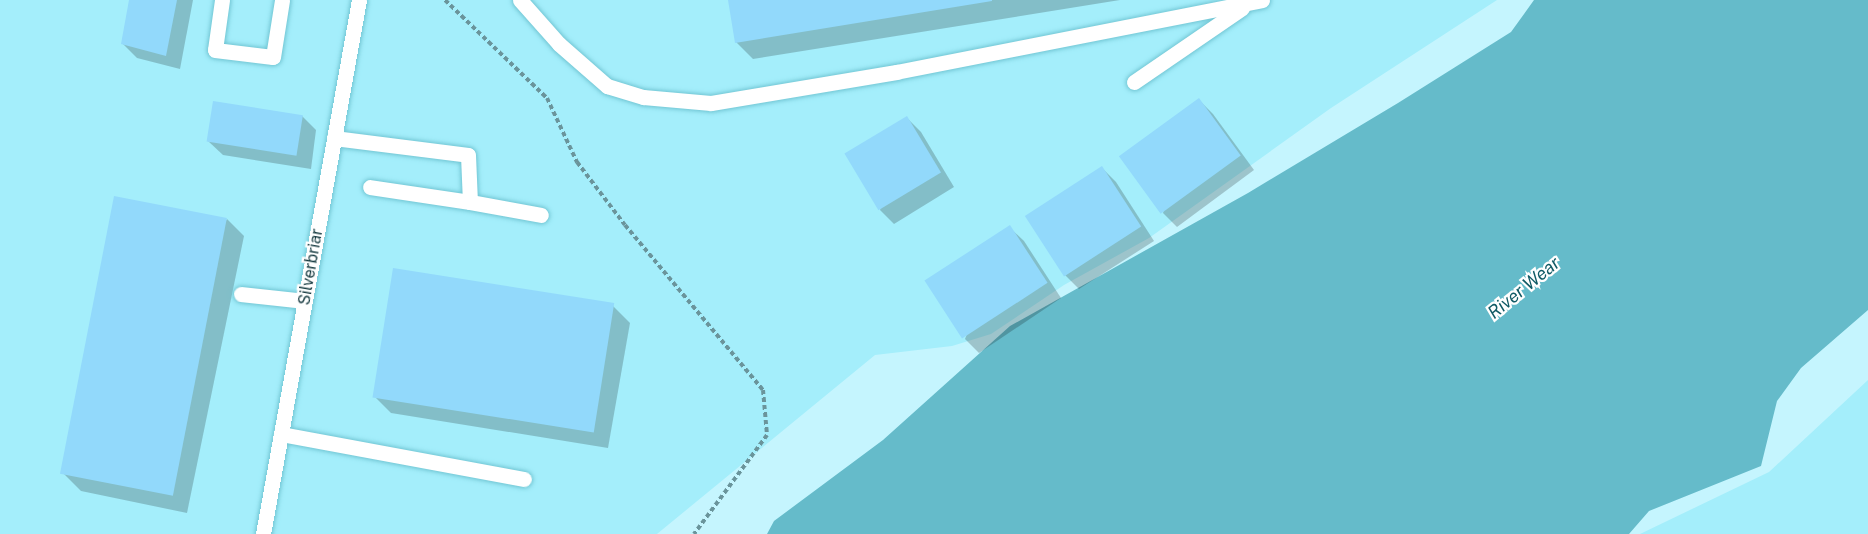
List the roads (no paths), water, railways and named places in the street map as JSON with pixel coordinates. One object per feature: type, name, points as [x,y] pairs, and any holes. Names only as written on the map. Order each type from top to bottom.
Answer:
[{"type":"lane","points":[[222,0],[215,50],[273,57],[282,0]]},
{"type":"lane","name":"Silverbriar","points":[[263,534],[359,0]]},
{"type":"lane","points":[[520,0],[559,44],[607,86],[643,97],[711,103],[896,72],[1255,2]]},
{"type":"lane","points":[[1134,82],[1255,2]]},
{"type":"lane","points":[[334,138],[468,156],[470,202]]},
{"type":"lane","points":[[370,187],[541,215]]},
{"type":"lane","points":[[241,294],[305,301]]},
{"type":"lane","points":[[281,434],[524,479]]},
{"type":"water","name":"River Wear","points":[[1534,0],[1868,0],[1868,310],[1801,368],[1777,401],[1761,466],[1649,511],[1629,534],[767,534],[774,521],[883,440],[1010,326],[1248,193],[1398,103],[1511,32]]}]
